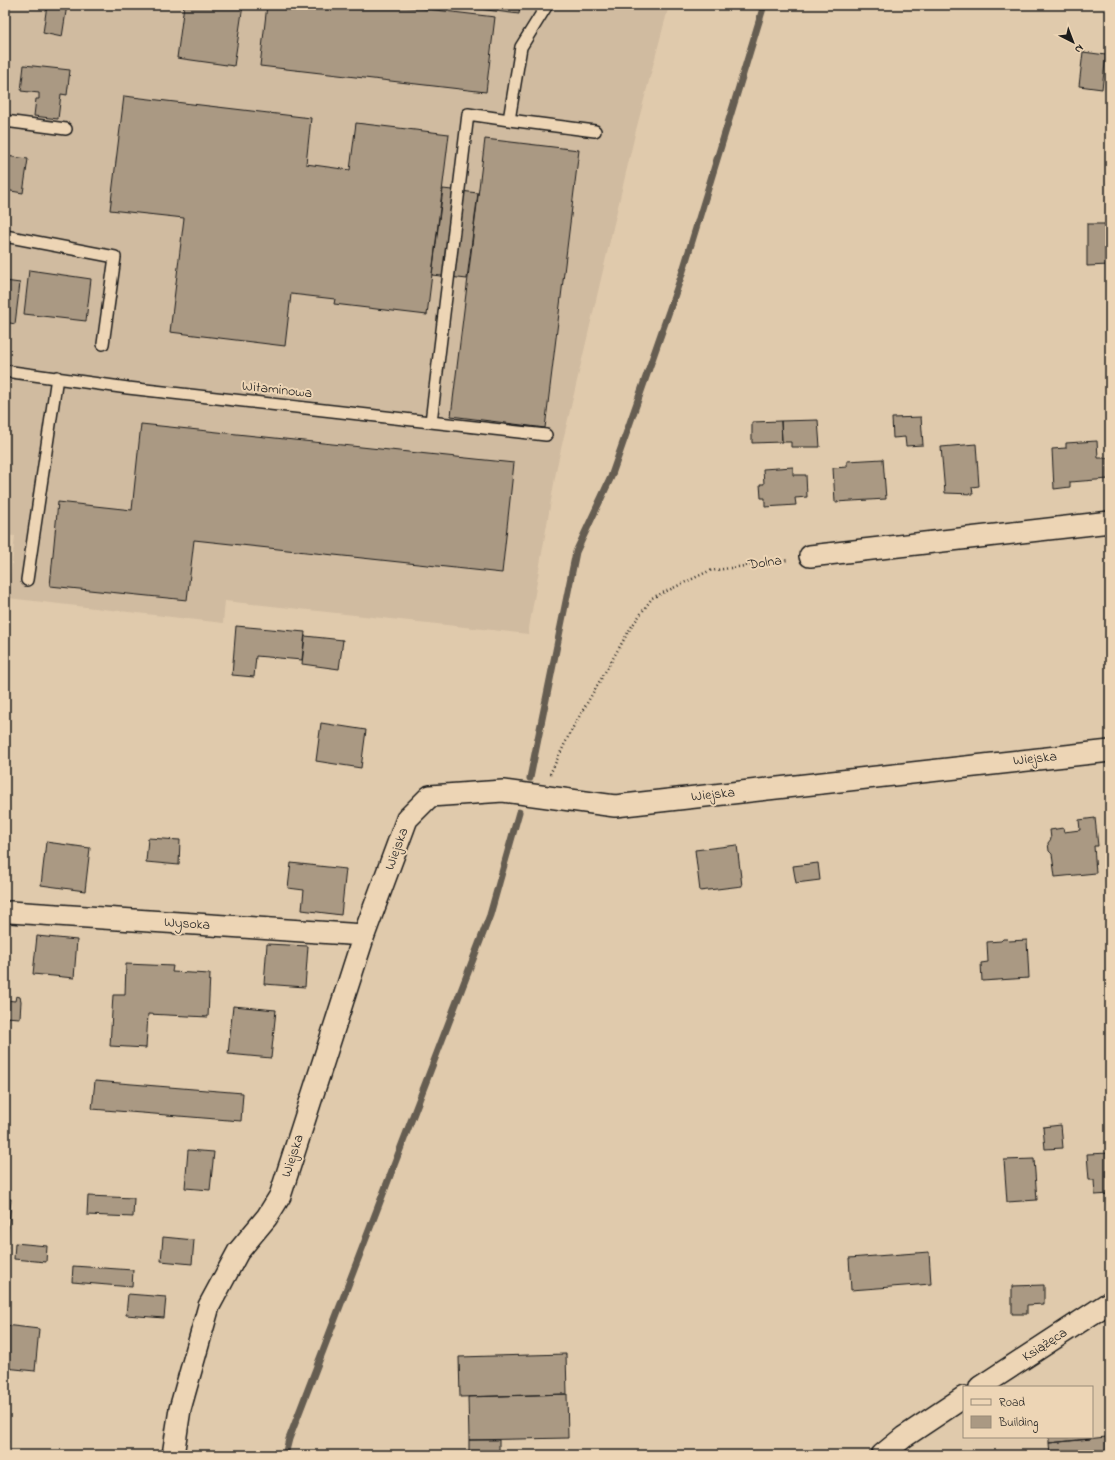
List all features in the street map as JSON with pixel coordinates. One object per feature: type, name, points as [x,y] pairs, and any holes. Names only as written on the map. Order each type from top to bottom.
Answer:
[{"type":"street","points":[[810,556],[1110,522]]},
{"type":"street","name":"Wiejska","points":[[173,1455],[180,1409],[209,1306],[238,1252],[267,1217],[280,1196],[364,935],[408,819],[430,796],[503,791],[615,806],[1110,751]]},
{"type":"street","name":"Wysoka","points":[[10,912],[364,935]]},
{"type":"street","name":"Książęca","points":[[982,1386],[1110,1302]]},
{"type":"street","points":[[882,1455],[904,1437],[963,1399]]},
{"type":"lane","points":[[509,120],[520,47],[548,5]]},
{"type":"lane","points":[[431,422],[468,114],[595,131]]},
{"type":"lane","points":[[5,121],[66,129]]},
{"type":"lane","points":[[5,236],[115,257],[104,344]]},
{"type":"lane","name":"Witaminowa","points":[[5,371],[128,388],[546,435]]},
{"type":"lane","points":[[27,580],[57,377]]},
{"type":"path","name":"Dolna","points":[[544,796],[551,771],[572,729],[630,629],[652,598],[709,571],[810,556]]},
{"type":"shaded area","points":[[5,5],[669,5],[636,130],[557,466],[528,634],[225,601],[223,623],[8,598],[15,536],[5,535]]},
{"type":"building","points":[[47,5],[67,5],[62,37],[43,33]]},
{"type":"building","points":[[184,5],[243,5],[234,66],[177,58]]},
{"type":"building","points":[[267,5],[393,5],[495,17],[486,92],[260,66]]},
{"type":"building","points":[[446,5],[520,5],[519,14]]},
{"type":"building","points":[[1083,52],[1106,55],[1102,89],[1079,86]]},
{"type":"building","points":[[24,65],[70,70],[67,95],[61,94],[58,119],[34,116],[36,99],[39,99],[39,93],[21,91]]},
{"type":"building","points":[[124,96],[311,118],[306,164],[350,170],[356,123],[449,134],[427,315],[334,304],[335,299],[291,294],[285,346],[170,332],[184,218],[110,210]]},
{"type":"building","points":[[485,139],[579,150],[545,428],[451,416]]},
{"type":"building","points":[[6,156],[28,159],[23,193],[5,190]]},
{"type":"building","points":[[443,189],[478,193],[467,279],[432,275]]},
{"type":"building","points":[[1087,224],[1110,224],[1110,265],[1087,266]]},
{"type":"building","points":[[29,270],[91,279],[86,321],[24,314]]},
{"type":"building","points":[[5,281],[20,283],[15,324],[5,322]]},
{"type":"building","points":[[921,417],[923,445],[906,446],[905,437],[893,438],[892,418]]},
{"type":"building","points":[[818,420],[820,447],[791,447],[791,442],[782,442],[781,421]]},
{"type":"building","points":[[781,421],[782,442],[752,443],[752,422]]},
{"type":"building","points":[[141,424],[514,463],[502,573],[194,540],[187,600],[50,586],[58,502],[132,510]]},
{"type":"building","points":[[1097,441],[1098,458],[1110,458],[1109,479],[1070,482],[1070,487],[1054,489],[1052,449],[1066,448],[1066,443]]},
{"type":"building","points":[[976,444],[979,486],[972,487],[973,494],[945,493],[941,447]]},
{"type":"building","points":[[883,459],[886,499],[835,502],[833,468],[847,467],[847,461]]},
{"type":"building","points":[[793,467],[793,475],[806,475],[807,497],[795,498],[796,505],[765,507],[765,498],[761,498],[760,484],[764,484],[763,469]]},
{"type":"building","points":[[236,626],[305,632],[302,660],[256,656],[254,677],[232,675]]},
{"type":"building","points":[[305,636],[343,640],[339,669],[302,664]]},
{"type":"building","points":[[321,723],[366,730],[361,768],[316,761]]},
{"type":"building","points":[[1095,818],[1098,846],[1094,846],[1096,873],[1055,877],[1052,854],[1049,851],[1048,843],[1051,839],[1050,830],[1063,828],[1064,832],[1080,830],[1079,820]]},
{"type":"building","points":[[148,838],[180,840],[179,865],[146,862]]},
{"type":"building","points":[[46,842],[90,848],[85,891],[41,885]]},
{"type":"building","points":[[737,845],[742,886],[700,891],[695,850]]},
{"type":"building","points":[[291,863],[346,869],[341,915],[302,910],[304,890],[288,888]]},
{"type":"building","points":[[818,863],[820,880],[796,883],[793,866]]},
{"type":"building","points":[[37,936],[77,940],[74,978],[33,974]]},
{"type":"building","points":[[1003,939],[1007,939],[1009,941],[1027,940],[1029,978],[982,981],[981,963],[988,962],[987,942],[1001,941]]},
{"type":"building","points":[[267,944],[308,946],[305,987],[264,984]]},
{"type":"building","points":[[126,964],[173,966],[172,972],[210,974],[208,1017],[148,1014],[146,1048],[110,1046],[113,995],[125,995]]},
{"type":"building","points":[[16,996],[20,997],[21,1001],[20,1018],[5,1017],[5,1000],[15,1001]]},
{"type":"building","points":[[233,1006],[276,1010],[271,1058],[228,1054]]},
{"type":"building","points":[[95,1081],[243,1093],[241,1121],[92,1109]]},
{"type":"building","points":[[1061,1125],[1063,1148],[1045,1149],[1043,1127]]},
{"type":"building","points":[[188,1150],[214,1152],[210,1190],[185,1188]]},
{"type":"building","points":[[1110,1153],[1110,1194],[1095,1195],[1094,1180],[1089,1180],[1087,1154]]},
{"type":"building","points":[[1034,1159],[1037,1200],[1007,1202],[1004,1160]]},
{"type":"building","points":[[88,1196],[134,1198],[133,1217],[87,1215]]},
{"type":"building","points":[[5,1199],[11,1199],[7,1248],[5,1248]]},
{"type":"building","points":[[163,1237],[194,1240],[192,1264],[161,1261]]},
{"type":"building","points":[[15,1243],[47,1246],[46,1262],[14,1259]]},
{"type":"building","points":[[929,1252],[931,1284],[851,1290],[849,1258]]},
{"type":"building","points":[[73,1266],[133,1270],[132,1287],[72,1282]]},
{"type":"building","points":[[1044,1285],[1044,1304],[1027,1305],[1027,1314],[1012,1314],[1012,1286]]},
{"type":"building","points":[[128,1294],[166,1297],[164,1318],[126,1315]]},
{"type":"building","points":[[5,1325],[39,1329],[35,1371],[5,1368]]},
{"type":"building","points":[[566,1354],[567,1394],[460,1397],[459,1357]]},
{"type":"building","points":[[567,1394],[568,1438],[469,1440],[468,1397]]},
{"type":"building","points":[[1106,1437],[1108,1455],[1050,1455],[1049,1443]]},
{"type":"building","points":[[1049,1438],[1091,1439],[1049,1443]]},
{"type":"building","points":[[5,1440],[8,1441],[5,1455]]},
{"type":"building","points":[[469,1440],[499,1440],[499,1455],[469,1455]]},
{"type":"waterway","points":[[530,778],[576,552],[611,477],[682,274],[764,5]]},
{"type":"waterway","points":[[285,1455],[289,1439],[490,915],[519,812]]}]
